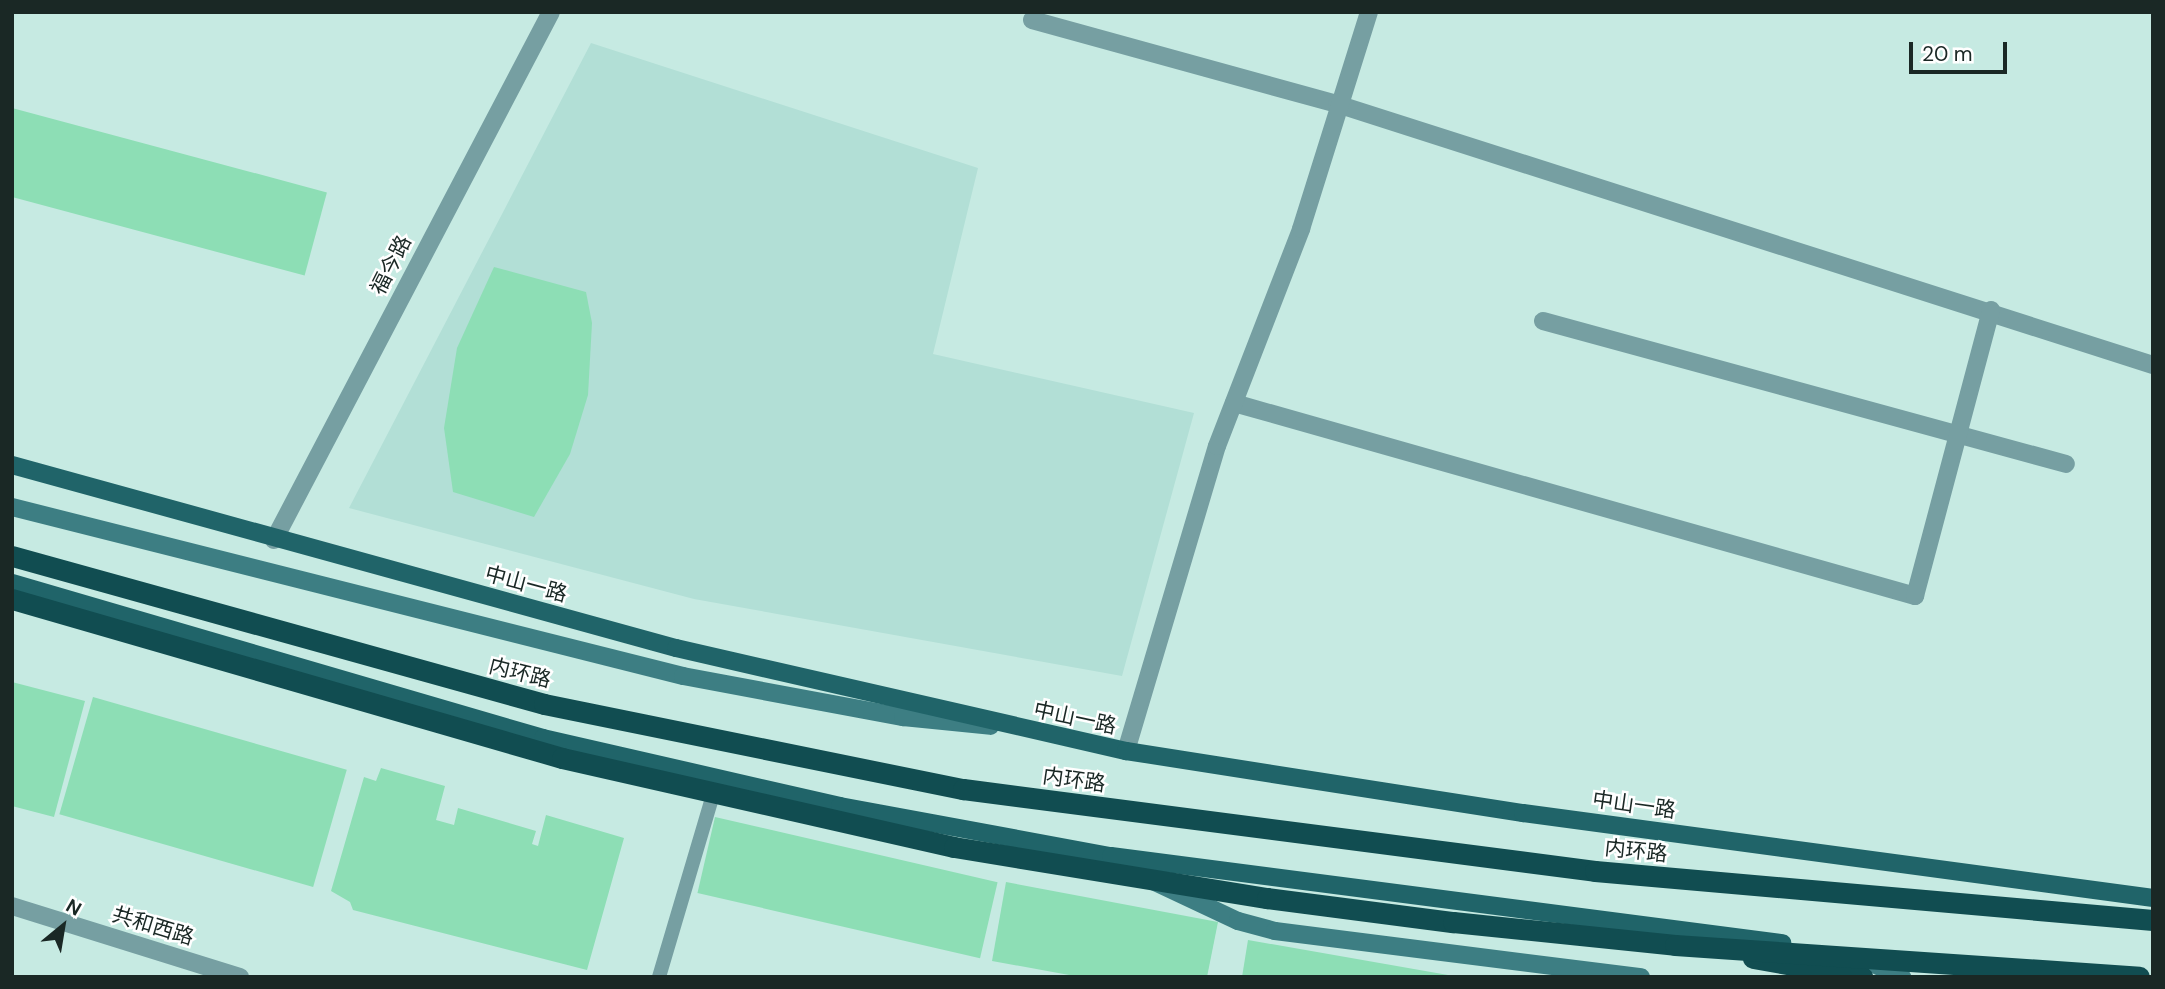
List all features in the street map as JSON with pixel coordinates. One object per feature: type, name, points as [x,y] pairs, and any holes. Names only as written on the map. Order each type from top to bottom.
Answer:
[{"type":"highway","name":"内环路","points":[[12,556],[532,701],[963,789],[1595,871],[2153,920]]},
{"type":"highway","points":[[12,599],[562,758],[872,831],[1267,898],[1675,945],[2139,977]]},
{"type":"highway","points":[[1675,945],[1862,977]]},
{"type":"main road","name":"中山一路","points":[[12,465],[274,540],[676,648],[1018,729],[1126,751],[1523,813],[2153,898]]},
{"type":"main road","points":[[12,507],[683,676],[903,717],[1018,729]]},
{"type":"main road","points":[[12,583],[543,738],[718,780],[1111,856],[1842,950],[2153,972]]},
{"type":"main road","points":[[1111,856],[1173,893],[1275,931],[1641,977]]},
{"type":"main road","points":[[1842,950],[1902,977]]},
{"type":"street","name":"福今路","points":[[274,540],[551,12]]},
{"type":"street","points":[[1126,751],[1234,403],[1301,229],[1337,104],[1369,12]]},
{"type":"street","points":[[1032,20],[1337,104],[1991,310],[2153,365]]},
{"type":"street","points":[[1234,403],[1915,596],[1955,434],[1991,310]]},
{"type":"street","points":[[1543,321],[2066,464]]},
{"type":"street","name":"共和西路","points":[[12,906],[240,977]]},
{"type":"lane","points":[[659,977],[718,780]]},
{"type":"shaded area","points":[[591,43],[978,168],[933,354],[1194,413],[1122,676],[694,599],[349,508]]},
{"type":"building","points":[[12,108],[327,192],[305,275],[12,197]]},
{"type":"building","points":[[494,267],[586,292],[592,323],[588,395],[570,454],[534,517],[453,492],[444,428],[457,348]]},
{"type":"building","points":[[12,682],[85,701],[54,817],[12,806]]},
{"type":"building","points":[[93,697],[347,770],[313,887],[59,814]]},
{"type":"building","points":[[381,768],[445,786],[436,820],[454,825],[458,808],[536,831],[532,844],[538,846],[546,815],[624,838],[587,970],[353,910],[350,902],[331,891],[364,777],[376,781]]},
{"type":"building","points":[[715,817],[998,882],[980,958],[697,893]]},
{"type":"building","points":[[1006,882],[1218,922],[1207,977],[1080,977],[992,961]]},
{"type":"building","points":[[1248,940],[1448,975],[1448,977],[1242,977]]}]
